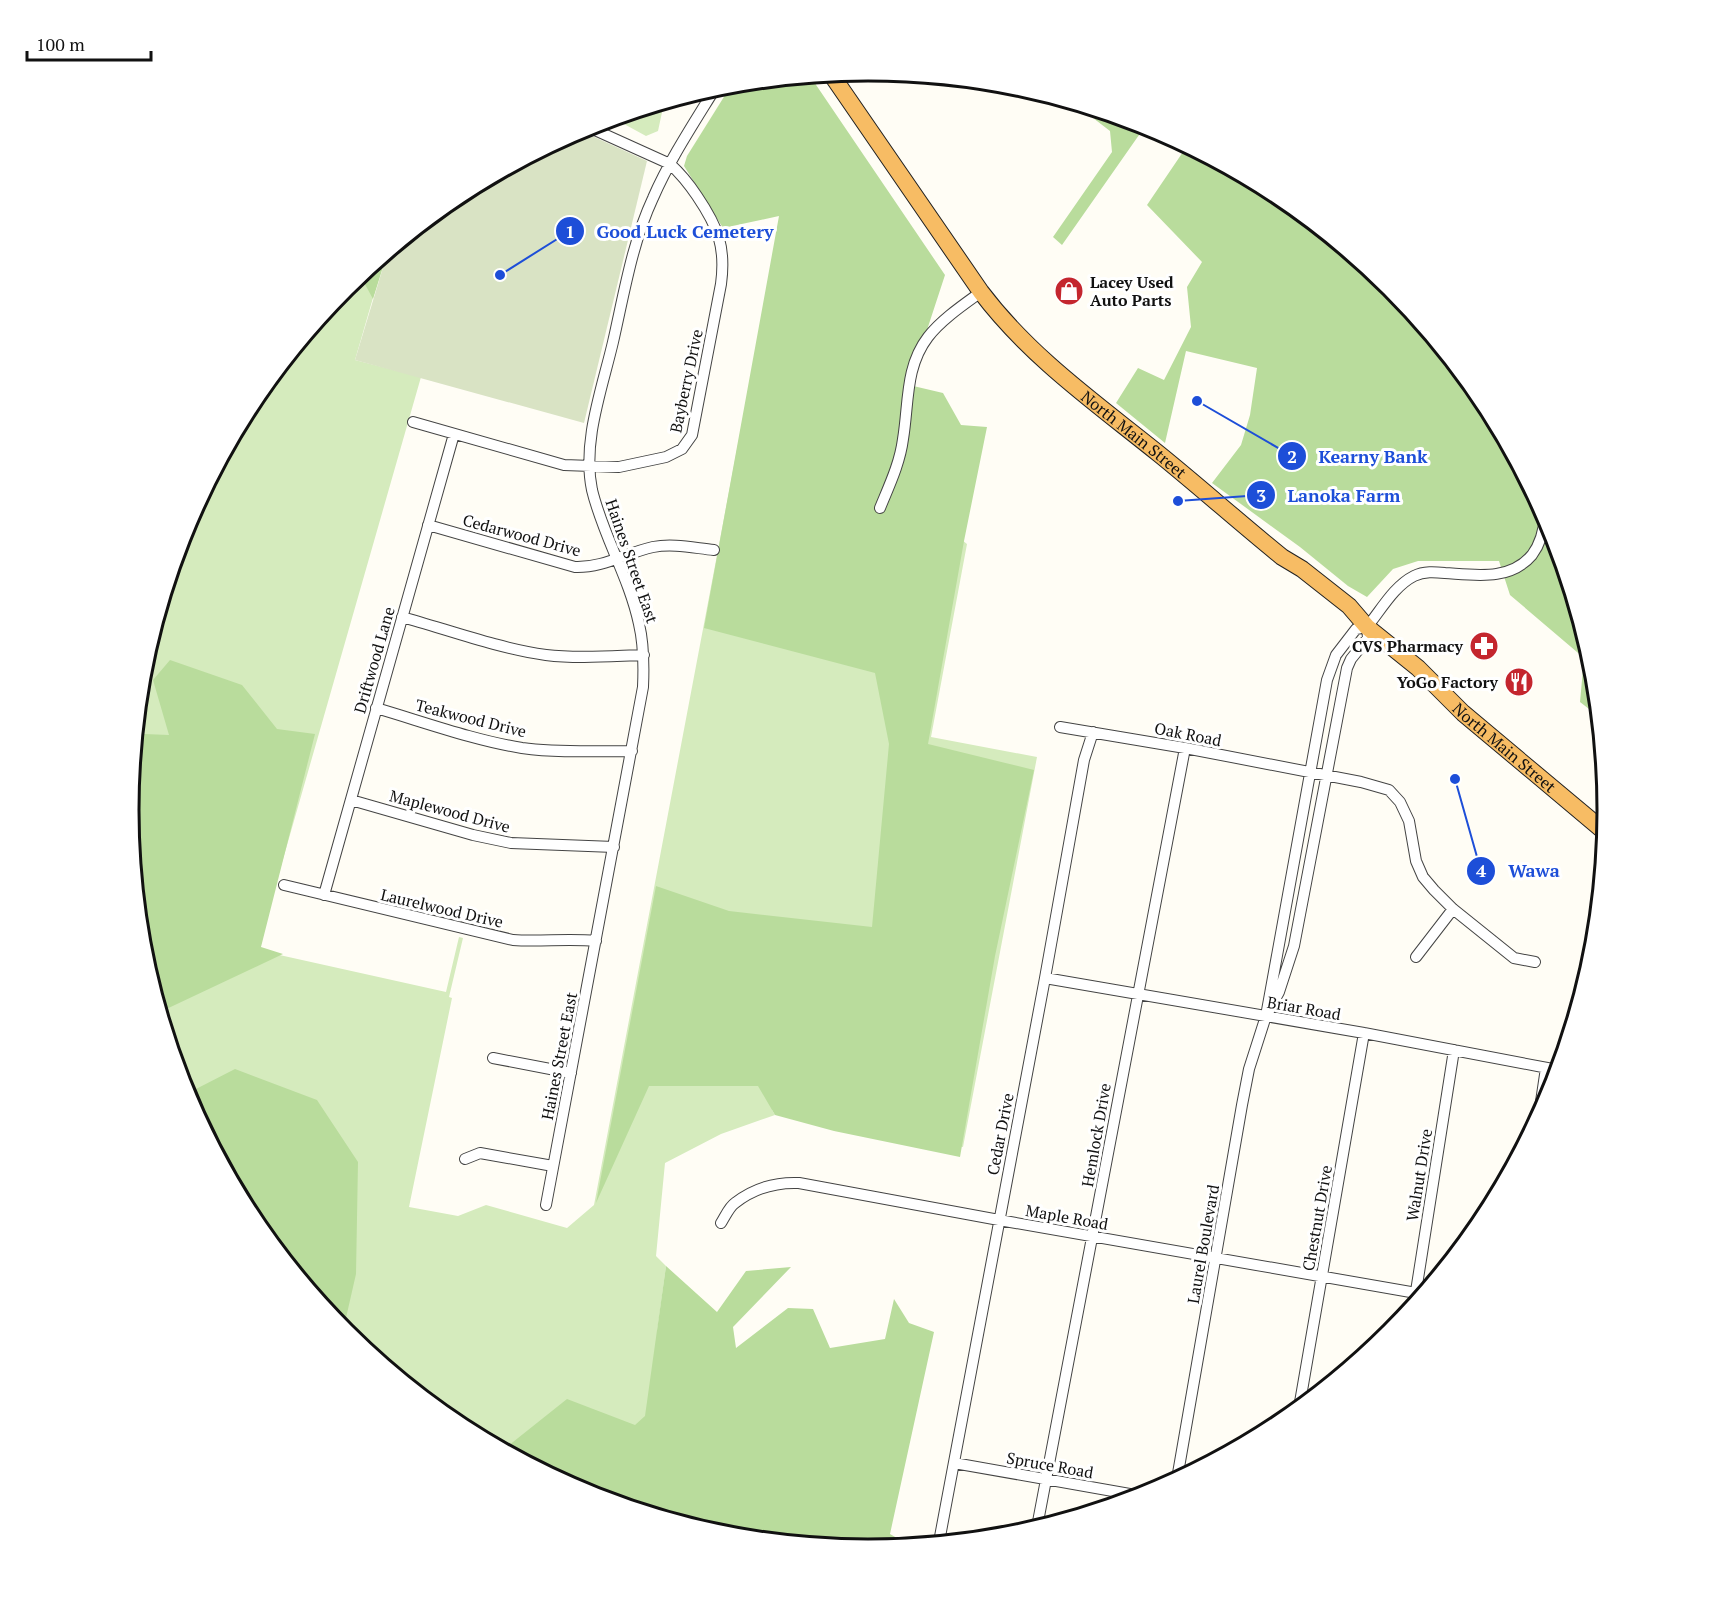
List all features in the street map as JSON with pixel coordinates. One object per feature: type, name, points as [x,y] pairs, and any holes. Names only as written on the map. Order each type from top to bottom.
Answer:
[{"type":"highway","name":"North Main Street","points":[[837,82],[981,292],[996,313],[1015,332],[1092,403],[1161,456],[1282,557],[1302,568],[1349,606],[1368,627],[1418,668],[1463,713],[1596,825]]},
{"type":"street","name":"Haines Street East","points":[[546,1205],[643,687],[644,655],[639,624],[598,511],[592,488],[590,467],[592,432],[639,230],[670,164],[709,99]]},
{"type":"street","points":[[600,132],[670,164]]},
{"type":"street","name":"Bayberry Drive","points":[[413,422],[564,465],[619,467],[666,457],[682,449],[692,435],[723,267],[722,249],[712,218],[681,174],[670,164]]},
{"type":"street","points":[[880,508],[903,440],[907,392],[917,356],[929,336],[981,292]]},
{"type":"street","name":"Driftwood Lane","points":[[324,895],[454,434]]},
{"type":"street","name":"Cedarwood Drive","points":[[428,525],[575,567],[603,565],[655,546],[677,545],[714,550]]},
{"type":"street","name":"Laurel Boulevard","points":[[1266,1016],[1279,992],[1290,960],[1347,668],[1351,659],[1368,638],[1368,627],[1398,588],[1415,575],[1431,572],[1496,574],[1519,566],[1536,549],[1542,535]]},
{"type":"street","points":[[402,617],[514,649],[547,655],[575,657],[644,655]]},
{"type":"street","name":"Laurel Boulevard","points":[[1180,1469],[1245,1087],[1266,1016],[1327,680],[1336,655],[1356,629],[1368,627]]},
{"type":"street","name":"Teakwood Drive","points":[[376,708],[468,735],[523,748],[580,752],[632,750]]},
{"type":"street","points":[[1322,717],[1337,720]]},
{"type":"street","name":"Oak Road","points":[[1060,727],[1185,748],[1374,785],[1389,790],[1404,809],[1409,821],[1416,861],[1423,877],[1453,909],[1514,958],[1535,962]]},
{"type":"street","name":"Cedar Drive","points":[[940,1535],[1046,978],[1084,760],[1093,732]]},
{"type":"street","name":"Hemlock Drive","points":[[1040,1518],[1185,748]]},
{"type":"street","name":"Maplewood Drive","points":[[351,800],[473,835],[511,843],[614,847]]},
{"type":"street","name":"Laurelwood Drive","points":[[284,885],[513,940],[596,941]]},
{"type":"street","points":[[1416,957],[1453,909]]},
{"type":"street","name":"Briar Road","points":[[1046,978],[1546,1068]]},
{"type":"street","name":"Chestnut Drive","points":[[1301,1395],[1364,1034]]},
{"type":"street","name":"Walnut Drive","points":[[1418,1288],[1454,1050]]},
{"type":"street","points":[[493,1058],[571,1073]]},
{"type":"street","points":[[1544,1081],[1546,1068]]},
{"type":"street","points":[[465,1159],[480,1153],[553,1166]]},
{"type":"street","name":"Maple Road","points":[[721,1223],[733,1204],[764,1187],[783,1182],[799,1183],[1216,1257],[1411,1296]]},
{"type":"street","name":"Spruce Road","points":[[954,1463],[1122,1493]]},
{"type":"green space","points":[[815,83],[945,275],[909,385],[943,393],[961,425],[987,427],[928,744],[1034,770],[995,956],[960,1157],[834,1131],[775,1115],[758,1086],[649,1086],[596,1203],[656,886],[729,911],[872,927],[889,744],[875,673],[704,628],[779,216],[723,228],[684,166],[687,156],[725,95],[772,87]]},
{"type":"green space","points":[[662,111],[658,131],[646,136],[623,124]]},
{"type":"green space","points":[[1092,117],[1140,134],[1062,245],[1053,237],[1112,152],[1110,131]]},
{"type":"green space","points":[[591,135],[647,161],[584,423],[355,360],[384,265],[462,204],[545,156]]},
{"type":"green space","points":[[1183,153],[1190,156],[1273,204],[1311,232],[1348,262],[1416,329],[1474,405],[1521,488],[1558,576],[1579,654],[1510,595],[1499,561],[1418,561],[1393,569],[1367,597],[1348,586],[1300,547],[1212,483],[1241,445],[1250,415],[1257,368],[1186,351],[1165,443],[1116,403],[1138,368],[1164,380],[1191,327],[1187,287],[1202,262],[1147,205]]},
{"type":"green space","points":[[384,265],[373,299],[364,283]]},
{"type":"green space","points":[[382,267],[355,360],[421,377],[257,950],[446,992],[459,937],[463,938],[449,997],[452,998],[409,1207],[458,1216],[486,1205],[567,1228],[594,1205],[763,312],[941,523],[967,544],[931,737],[1037,757],[963,1147],[772,1110],[775,1115],[721,1134],[665,1163],[656,1256],[666,1266],[657,1332],[857,1539],[772,1533],[725,1525],[633,1500],[589,1484],[545,1464],[462,1416],[424,1388],[387,1358],[319,1291],[261,1215],[236,1174],[194,1089],[163,999],[145,905],[140,858],[139,810],[140,762],[145,715],[163,621],[194,531],[236,445],[261,405],[319,329]]},
{"type":"green space","points":[[170,660],[242,685],[277,729],[315,734],[261,947],[283,954],[166,1009],[153,952],[140,858],[140,762],[143,732],[169,735],[153,680]]},
{"type":"green space","points":[[1583,672],[1589,709],[1580,702]]},
{"type":"green space","points":[[235,1069],[317,1100],[358,1162],[356,1274],[346,1319],[319,1291],[261,1215],[236,1174],[194,1090]]},
{"type":"green space","points":[[666,1266],[717,1312],[746,1271],[791,1267],[733,1327],[736,1348],[788,1308],[813,1309],[830,1348],[885,1339],[894,1299],[909,1323],[934,1332],[890,1534],[897,1538],[868,1539],[772,1533],[679,1514],[589,1484],[510,1445],[567,1399],[635,1425],[645,1416]]},
{"type":"place","name":"Good Luck Cemetery","points":[[500,275]]},
{"type":"place","name":"Lacey Used Auto Parts","points":[[1069,291]]},
{"type":"place","name":"Kearny Bank","points":[[1197,401]]},
{"type":"place","name":"Lanoka Farm","points":[[1178,501]]},
{"type":"place","name":"CVS Pharmacy","points":[[1484,646]]},
{"type":"place","name":"YoGo Factory","points":[[1519,682]]},
{"type":"place","name":"Wawa","points":[[1455,779]]}]
